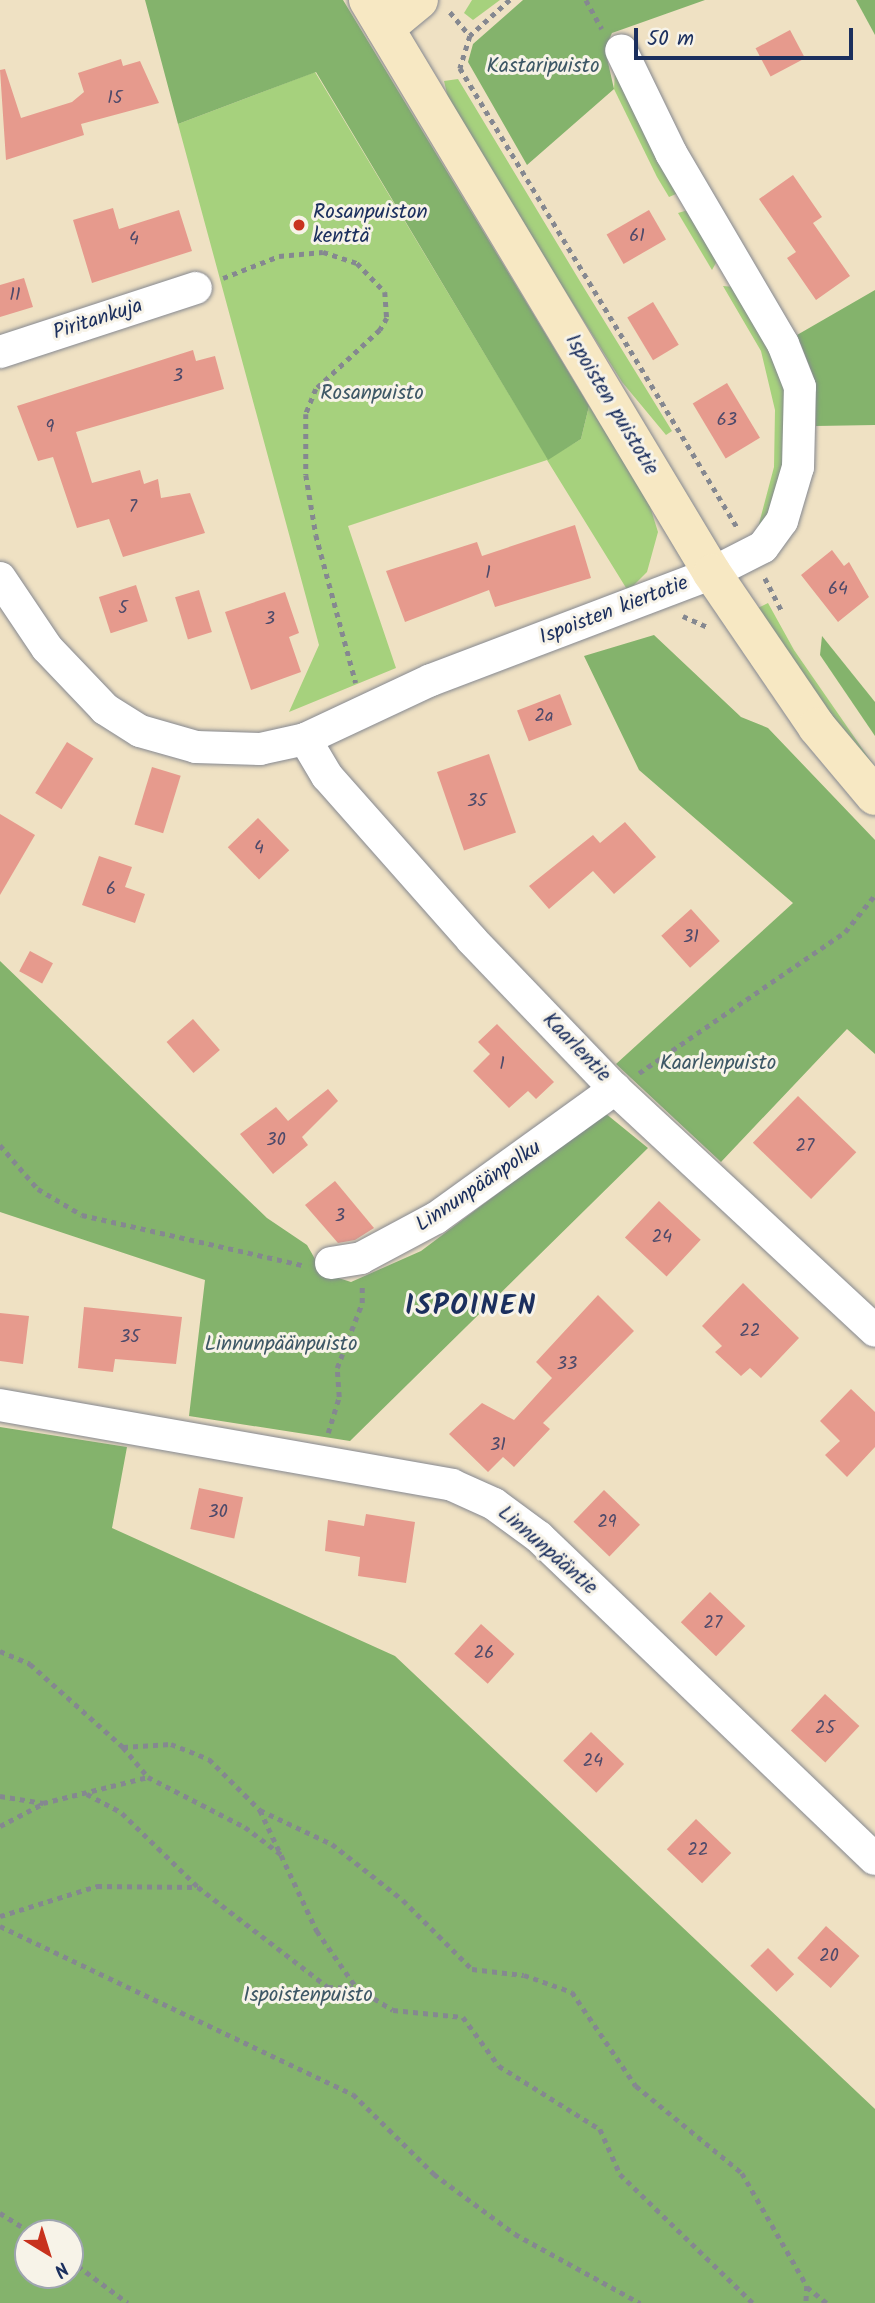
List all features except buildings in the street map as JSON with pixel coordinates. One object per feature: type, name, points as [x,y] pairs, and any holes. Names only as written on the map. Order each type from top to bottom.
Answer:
[{"type":"main road","points":[[377,14],[419,0]]},
{"type":"main road","name":"Ispoisten puistotie","points":[[377,14],[712,573],[817,727],[875,796]]},
{"type":"street","name":"Ispoisten kiertotie","points":[[0,578],[74,680],[140,731],[196,747],[260,749],[305,739],[367,709],[754,555],[782,521],[802,450],[800,387],[783,344],[671,153],[621,50]]},
{"type":"street","name":"Piritankuja","points":[[0,352],[196,288]]},
{"type":"street","name":"Kaarlentie","points":[[305,739],[327,776],[472,940],[615,1088],[875,1331]]},
{"type":"street","name":"Linnunpäänpolku","points":[[346,1261],[489,1184],[615,1088]]},
{"type":"street","name":"Linnunpääntie","points":[[0,1405],[323,1459],[452,1485],[517,1519],[875,1859]]},
{"type":"path","points":[[440,0],[470,36]]},
{"type":"path","points":[[510,0],[470,36],[460,54],[465,79],[743,536]]},
{"type":"path","points":[[196,288],[279,256],[323,252],[357,263],[385,292],[387,318],[380,330],[316,389],[305,442],[316,536],[367,709]]},
{"type":"path","points":[[615,1088],[845,932],[875,895]]},
{"type":"path","points":[[0,1145],[38,1189],[82,1215],[272,1262],[346,1261],[362,1303],[337,1368],[339,1397],[323,1459]]},
{"type":"path","points":[[0,1651],[30,1664],[123,1747],[148,1777],[245,1827],[283,1855]]},
{"type":"path","points":[[123,1747],[171,1744],[209,1759],[260,1810],[317,1931],[357,1988],[393,2010],[463,2017],[499,2066],[600,2129],[620,2174],[753,2303]]},
{"type":"path","points":[[0,1826],[43,1803],[148,1777]]},
{"type":"path","points":[[86,1794],[121,1814],[198,1886],[328,1987],[357,1988]]},
{"type":"path","points":[[0,1796],[43,1803]]},
{"type":"path","points":[[260,1810],[332,1844],[403,1900],[472,1969],[524,1975],[572,1992],[636,2086],[742,2173],[807,2286],[827,2303]]},
{"type":"path","points":[[0,1916],[97,1886],[198,1886]]},
{"type":"path","points":[[0,1926],[353,2094],[434,2174],[505,2226],[640,2303]]},
{"type":"path","points":[[84,2270],[128,2303]]},
{"type":"path","points":[[806,2303],[807,2286]]},
{"type":"green space","points":[[145,0],[343,0],[589,406],[581,439],[548,460],[316,72],[178,124]]},
{"type":"green space","points":[[472,0],[500,0],[473,20],[464,13]]},
{"type":"green space","name":"Kastaripuisto","points":[[523,0],[705,0],[612,33],[605,49],[614,89],[527,165],[468,62],[473,44]]},
{"type":"green space","points":[[856,0],[875,0],[875,35]]},
{"type":"green space","name":"Rosanpuisto","points":[[315,72],[548,459],[581,439],[589,406],[648,500],[658,532],[647,572],[628,591],[547,460],[348,526],[396,668],[289,712],[319,645],[178,124]]},
{"type":"green space","points":[[615,72],[678,192],[676,194],[669,197],[657,177],[614,89]]},
{"type":"green space","points":[[458,79],[672,431],[666,435],[622,382],[448,98],[444,81]]},
{"type":"green space","points":[[688,210],[721,254],[712,270],[678,213]]},
{"type":"green space","points":[[723,286],[735,287],[789,388],[781,493],[756,535],[774,467],[775,410],[761,351]]},
{"type":"green space","points":[[875,290],[875,425],[816,426],[814,378],[797,335]]},
{"type":"green space","points":[[768,603],[794,650],[875,767],[820,701],[758,608]]},
{"type":"green space","name":"Kaarlenpuisto","points":[[654,635],[741,717],[768,728],[875,840],[875,1054],[847,1029],[721,1162],[616,1064],[793,903],[639,770],[584,656]]},
{"type":"green space","points":[[822,636],[875,702],[875,736],[820,655]]},
{"type":"green space","name":"Linnunpäänpuisto","points":[[0,961],[267,1218],[307,1245],[323,1273],[351,1282],[421,1251],[605,1113],[648,1148],[350,1441],[189,1416],[205,1280],[0,1212]]},
{"type":"green space","name":"Ispoistenpuisto","points":[[0,1427],[127,1447],[112,1528],[395,1656],[875,2109],[875,2303],[0,2303]]},
{"type":"place","name":"Rosanpuiston kenttä","points":[[299,225]]},
{"type":"district","name":"ISPOINEN","points":[[471,1307]]}]
